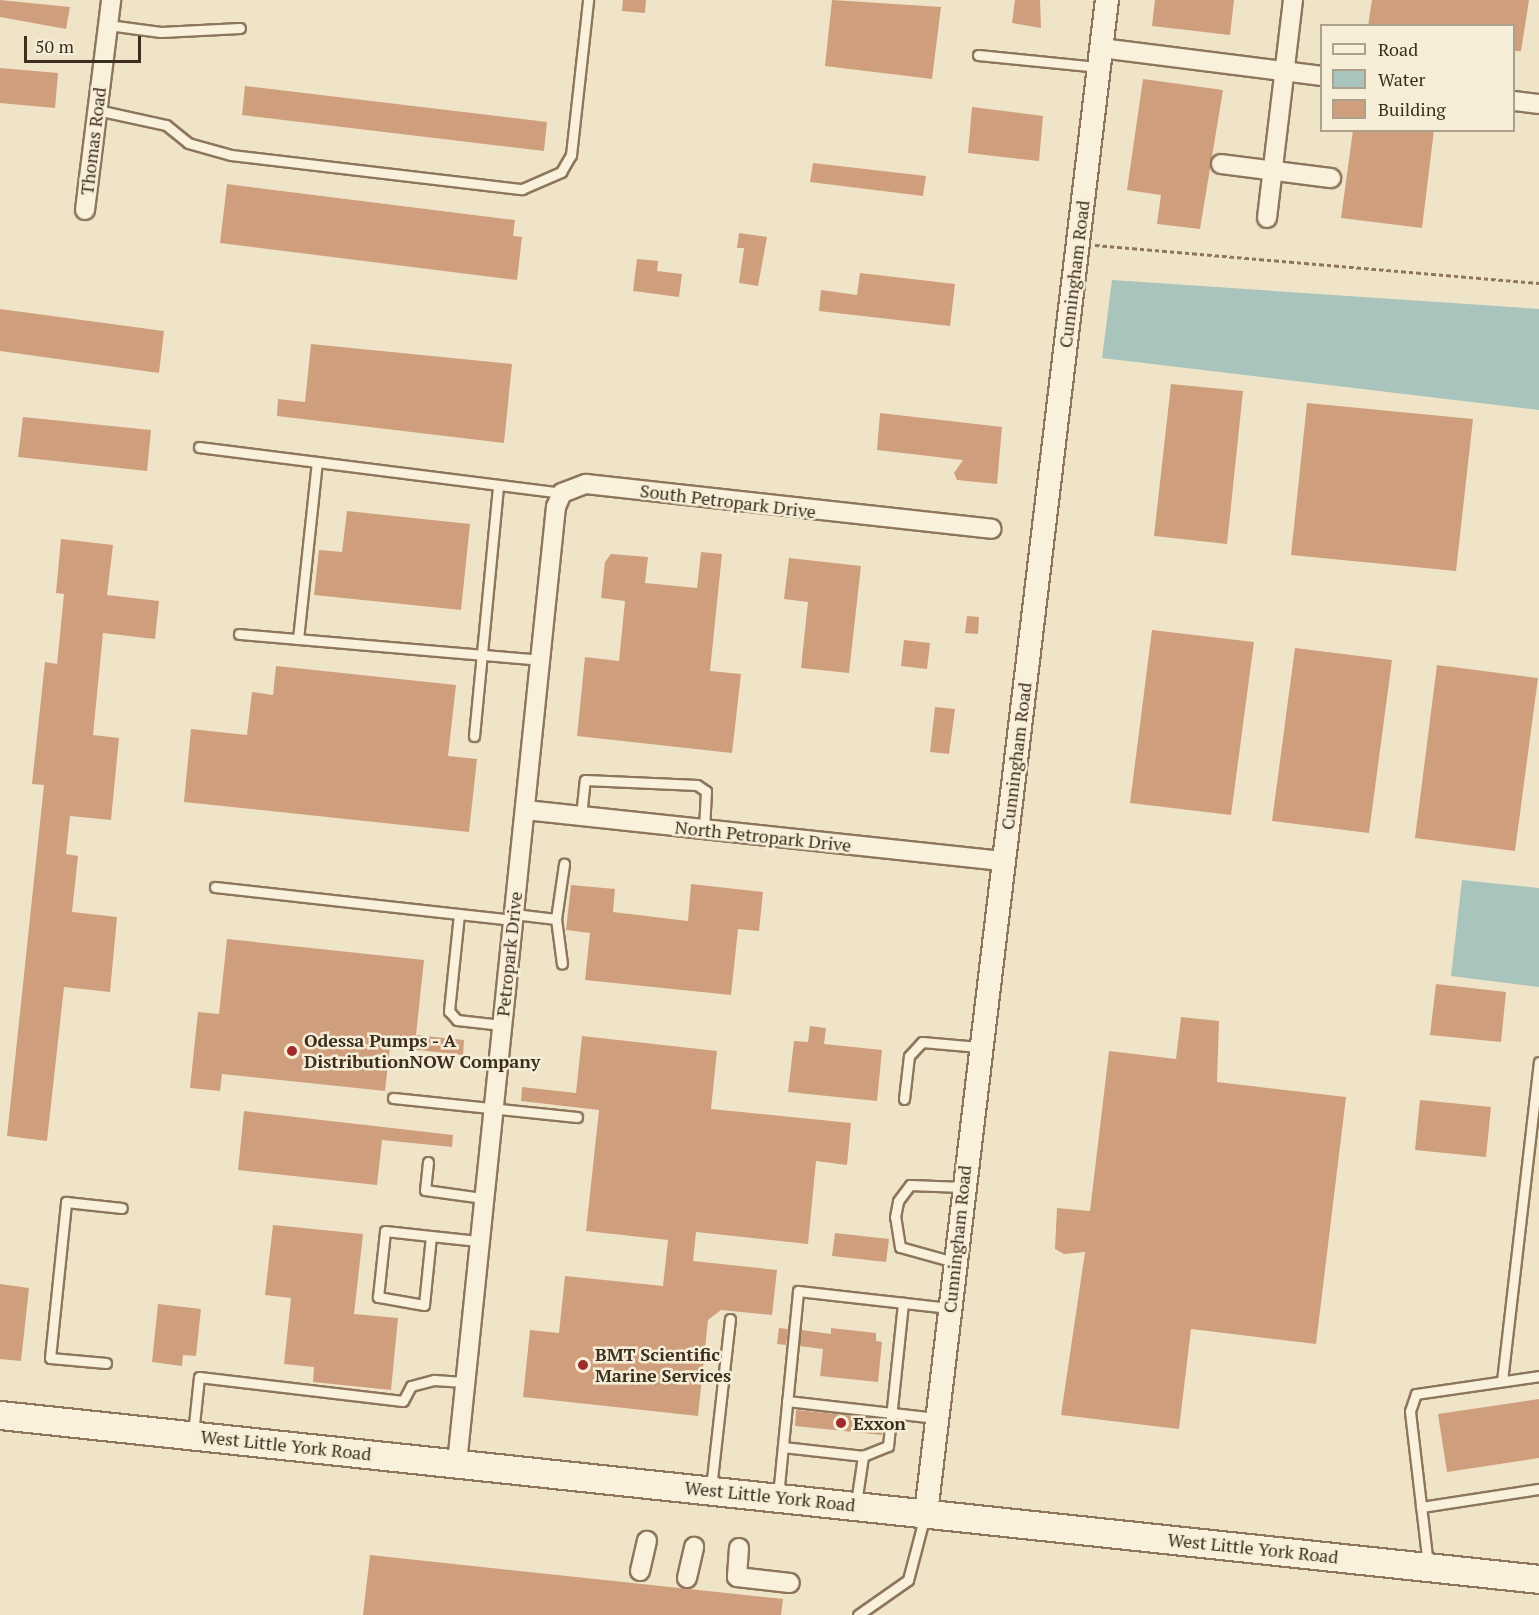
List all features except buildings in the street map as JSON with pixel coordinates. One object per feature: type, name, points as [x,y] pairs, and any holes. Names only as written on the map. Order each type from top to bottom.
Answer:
[{"type":"main road","name":"West Little York Road","points":[[0,1415],[1539,1579]]},
{"type":"street","name":"Thomas Road","points":[[85,210],[111,0]]},
{"type":"street","name":"Cunningham Road","points":[[926,1513],[962,1187],[1107,0]]},
{"type":"street","points":[[1267,218],[1293,0]]},
{"type":"street","points":[[1100,57],[1320,76]]},
{"type":"street","points":[[1515,101],[1539,104]]},
{"type":"street","points":[[1221,164],[1331,178]]},
{"type":"street","name":"South Petropark Drive","points":[[562,493],[586,484],[992,529]]},
{"type":"street","name":"Petropark Drive","points":[[457,1463],[478,1242],[556,507],[562,493]]},
{"type":"street","name":"North Petropark Drive","points":[[525,810],[1002,861]]},
{"type":"street","points":[[640,1571],[647,1541]]},
{"type":"street","points":[[687,1578],[694,1547]]},
{"type":"street","points":[[740,1548],[736,1577],[790,1583]]},
{"type":"lane","points":[[97,110],[166,125],[188,143],[231,155],[522,189],[561,172],[572,155],[588,0]]},
{"type":"lane","points":[[108,24],[161,32],[240,28]]},
{"type":"lane","points":[[978,55],[1100,57]]},
{"type":"lane","points":[[199,447],[562,493]]},
{"type":"lane","points":[[298,639],[317,462]]},
{"type":"lane","points":[[474,736],[498,485]]},
{"type":"lane","points":[[239,634],[482,653],[541,660]]},
{"type":"lane","points":[[581,816],[585,780],[697,785],[706,791],[704,830]]},
{"type":"lane","points":[[562,964],[556,919],[564,864]]},
{"type":"lane","points":[[215,887],[459,914],[556,919]]},
{"type":"lane","points":[[459,914],[449,1011],[457,1020],[502,1025]]},
{"type":"lane","points":[[904,1099],[913,1048],[922,1042],[979,1047]]},
{"type":"lane","points":[[1502,1381],[1539,1062]]},
{"type":"lane","points":[[393,1098],[577,1117]]},
{"type":"lane","points":[[428,1162],[424,1190],[483,1198]]},
{"type":"lane","points":[[954,1262],[921,1257],[900,1247],[895,1217],[902,1191],[910,1185],[962,1187]]},
{"type":"lane","points":[[106,1364],[50,1358],[66,1202],[122,1208]]},
{"type":"lane","points":[[431,1236],[424,1305],[378,1297],[385,1231],[431,1236],[478,1242]]},
{"type":"lane","points":[[778,1497],[798,1291],[949,1308]]},
{"type":"lane","points":[[783,1447],[863,1456],[888,1446],[903,1303]]},
{"type":"lane","points":[[711,1490],[730,1319]]},
{"type":"lane","points":[[1428,1567],[1410,1411],[1416,1394],[1539,1376]]},
{"type":"lane","points":[[193,1435],[199,1377],[403,1401],[411,1386],[434,1380],[464,1382]]},
{"type":"lane","points":[[787,1401],[936,1418]]},
{"type":"lane","points":[[856,1505],[863,1456]]},
{"type":"lane","points":[[1421,1507],[1539,1489]]},
{"type":"lane","points":[[858,1615],[908,1580],[926,1513]]},
{"type":"path","points":[[1078,243],[1539,283]]},
{"type":"water","points":[[1112,280],[1539,309],[1539,410],[1102,358]]},
{"type":"water","points":[[1462,880],[1539,888],[1539,987],[1451,976]]},
{"type":"place","name":"Odessa Pumps - A DistributionNOW Company","points":[[292,1051]]},
{"type":"place","name":"BMT Scientific Marine Services","points":[[583,1365]]},
{"type":"place","name":"Exxon","points":[[841,1423]]}]
